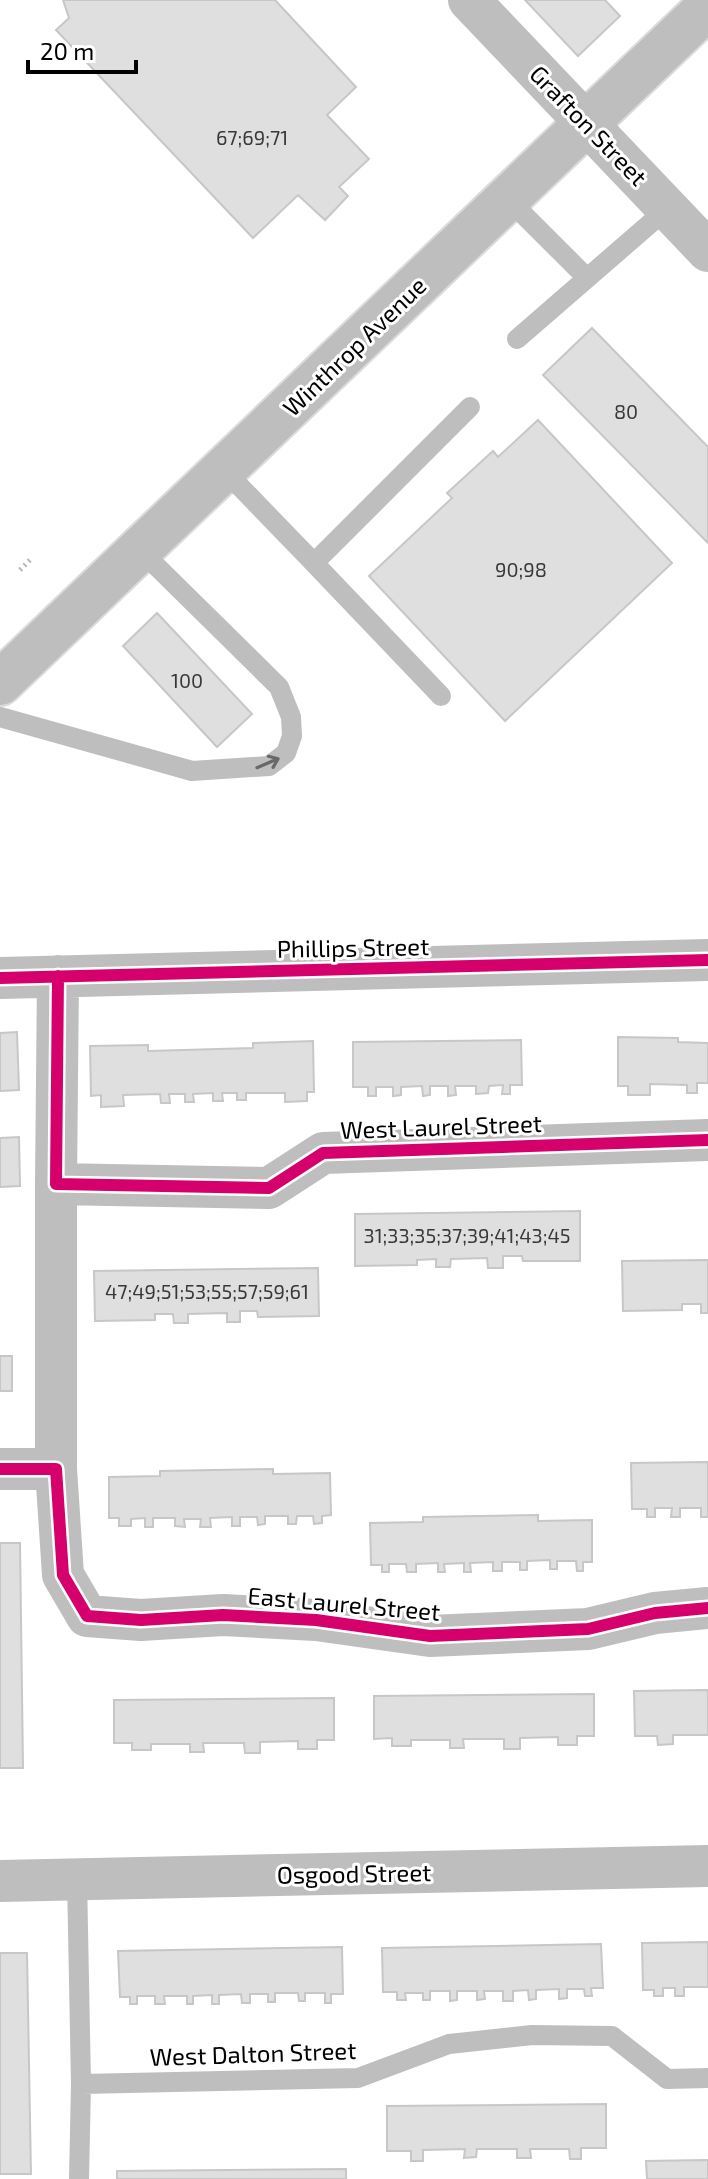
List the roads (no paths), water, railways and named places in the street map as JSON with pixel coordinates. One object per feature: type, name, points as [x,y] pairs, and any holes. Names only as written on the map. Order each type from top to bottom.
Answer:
[{"type":"main road","name":"Winthrop Avenue","points":[[0,683],[708,7]]},
{"type":"street","name":"Grafton Street","points":[[469,0],[708,251]]},
{"type":"street","name":"Phillips Street","points":[[0,978],[708,960]]},
{"type":"street","points":[[0,1469],[56,1469],[58,976]]},
{"type":"street","name":"West Laurel Street","points":[[56,1184],[269,1188],[323,1153],[708,1140]]},
{"type":"street","name":"East Laurel Street","points":[[56,1469],[63,1575],[87,1616],[141,1620],[223,1615],[316,1620],[430,1636],[588,1629],[655,1613],[708,1608]]},
{"type":"street","name":"Osgood Street","points":[[0,1881],[708,1866]]},
{"type":"lane","points":[[508,199],[587,278]]},
{"type":"lane","points":[[517,339],[668,208]]},
{"type":"lane","points":[[314,563],[470,407]]},
{"type":"lane","points":[[224,470],[441,696]]},
{"type":"lane","points":[[0,717],[192,771],[269,766],[286,753],[292,736],[291,717],[279,687],[140,550]]},
{"type":"lane","points":[[77,1877],[81,2084],[79,2179]]},
{"type":"lane","name":"West Dalton Street","points":[[81,2084],[358,2078],[449,2044],[532,2035],[612,2036],[667,2079],[708,2078]]}]
